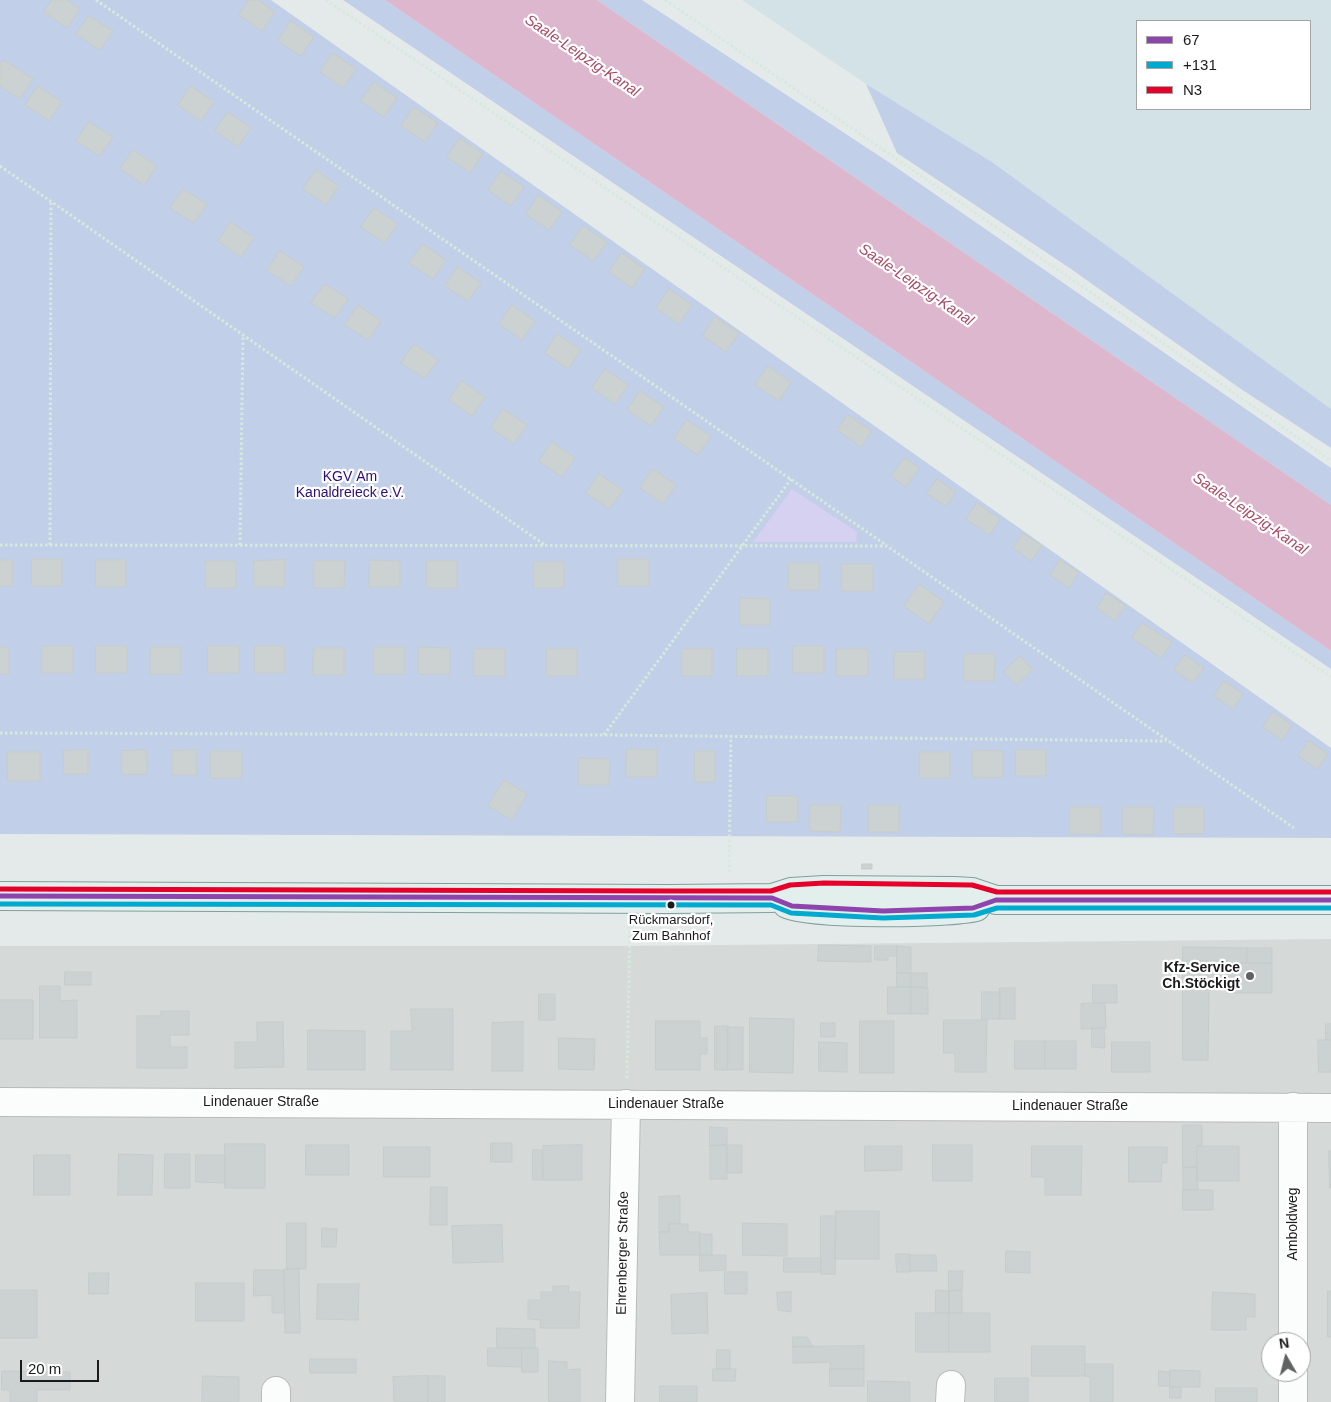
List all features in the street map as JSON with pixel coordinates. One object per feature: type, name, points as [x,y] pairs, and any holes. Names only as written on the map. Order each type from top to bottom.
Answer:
[{"type":"main road","points":[[0,896],[772,898],[791,892],[824,890],[972,892],[996,900],[1331,900]]},
{"type":"street","name":"Lindenauer Straße","points":[[0,1102],[1331,1108]]},
{"type":"street","name":"Ehrenberger Straße","points":[[620,1402],[626,1104]]},
{"type":"street","name":"Amboldweg","points":[[1293,1107],[1293,1332]]},
{"type":"street","points":[[1293,1382],[1293,1402]]},
{"type":"path","points":[[96,0],[1294,828]]},
{"type":"path","points":[[326,0],[1331,678]]},
{"type":"path","points":[[665,0],[1073,280],[1331,461]]},
{"type":"path","points":[[0,166],[546,545]]},
{"type":"path","points":[[50,545],[51,202]]},
{"type":"path","points":[[240,545],[243,335]]},
{"type":"path","points":[[604,734],[791,479]]},
{"type":"path","points":[[0,545],[887,546]]},
{"type":"path","points":[[0,733],[604,734],[1166,741]]},
{"type":"path","points":[[729,898],[731,736]]},
{"type":"path","points":[[626,1104],[630,899]]},
{"type":"shaded area","points":[[742,0],[1331,0],[1331,409],[992,162],[866,84]]},
{"type":"shaded area","points":[[792,489],[857,532],[856,542],[753,542]]},
{"type":"shaded area","points":[[1331,939],[1331,1402],[0,1402],[0,946],[623,946]]},
{"type":"green space","name":"KGV Am Kanaldreieck e.V.","points":[[0,0],[271,0],[1331,748],[1331,838],[0,834]]},
{"type":"green space","points":[[343,0],[385,0],[1331,651],[1331,669]]},
{"type":"green space","points":[[597,0],[642,0],[887,161],[1331,468],[1331,505]]},
{"type":"green space","points":[[866,84],[992,162],[1331,409],[1331,448],[1241,389],[1071,269],[897,153]]},
{"type":"water","name":"Saale-Leipzig-Kanal","points":[[385,0],[597,0],[1331,505],[1331,651]]},
{"type":"building","points":[[52,0],[67,0],[80,9],[67,28],[44,12]]},
{"type":"building","points":[[249,0],[258,0],[275,12],[262,31],[239,15]]},
{"type":"building","points":[[89,16],[113,31],[100,50],[76,34]]},
{"type":"building","points":[[291,21],[314,37],[301,56],[278,41]]},
{"type":"building","points":[[333,53],[356,69],[343,88],[320,72]]},
{"type":"building","points":[[4,60],[33,79],[20,99],[0,86],[0,65]]},
{"type":"building","points":[[374,82],[397,98],[384,117],[361,101]]},
{"type":"building","points":[[38,86],[62,102],[49,121],[25,105]]},
{"type":"building","points":[[191,86],[214,102],[201,121],[178,105]]},
{"type":"building","points":[[414,107],[438,123],[425,142],[401,126]]},
{"type":"building","points":[[228,112],[251,128],[238,147],[215,131]]},
{"type":"building","points":[[89,122],[113,137],[100,156],[76,141]]},
{"type":"building","points":[[460,138],[483,154],[470,173],[447,157]]},
{"type":"building","points":[[133,150],[157,166],[144,185],[120,169]]},
{"type":"building","points":[[316,170],[339,186],[326,205],[303,189]]},
{"type":"building","points":[[501,171],[524,187],[511,206],[488,190]]},
{"type":"building","points":[[183,189],[207,204],[194,223],[170,208]]},
{"type":"building","points":[[539,195],[562,212],[549,230],[526,214]]},
{"type":"building","points":[[374,208],[398,224],[384,243],[361,227]]},
{"type":"building","points":[[231,222],[254,238],[241,257],[218,241]]},
{"type":"building","points":[[583,226],[607,242],[593,261],[570,245]]},
{"type":"building","points":[[423,244],[446,260],[433,279],[409,263]]},
{"type":"building","points":[[280,251],[304,267],[291,286],[267,270]]},
{"type":"building","points":[[622,253],[645,269],[632,288],[609,272]]},
{"type":"building","points":[[458,267],[481,283],[468,301],[445,286]]},
{"type":"building","points":[[325,284],[348,299],[335,318],[311,303]]},
{"type":"building","points":[[669,289],[692,305],[679,324],[656,308]]},
{"type":"building","points":[[358,305],[381,321],[368,340],[345,325]]},
{"type":"building","points":[[512,305],[535,321],[522,340],[499,324]]},
{"type":"building","points":[[715,317],[739,333],[726,352],[703,336]]},
{"type":"building","points":[[557,334],[581,350],[568,369],[545,353]]},
{"type":"building","points":[[414,344],[438,360],[425,378],[401,363]]},
{"type":"building","points":[[768,366],[791,382],[779,401],[755,385]]},
{"type":"building","points":[[605,369],[628,385],[615,404],[592,388]]},
{"type":"building","points":[[462,381],[485,397],[472,416],[449,400]]},
{"type":"building","points":[[640,391],[664,407],[651,426],[627,410]]},
{"type":"building","points":[[503,409],[527,425],[514,444],[491,428]]},
{"type":"building","points":[[848,415],[872,431],[861,447],[837,430]]},
{"type":"building","points":[[687,420],[711,436],[698,455],[674,439]]},
{"type":"building","points":[[552,442],[575,458],[562,477],[539,461]]},
{"type":"building","points":[[905,458],[919,468],[906,487],[891,476]]},
{"type":"building","points":[[653,469],[676,485],[663,504],[640,488]]},
{"type":"building","points":[[599,474],[623,490],[609,509],[586,493]]},
{"type":"building","points":[[937,479],[956,492],[946,506],[927,494]]},
{"type":"building","points":[[977,503],[1000,519],[990,535],[966,519]]},
{"type":"building","points":[[1023,533],[1042,546],[1031,561],[1013,548]]},
{"type":"building","points":[[32,559],[62,559],[62,586],[32,586]]},
{"type":"building","points":[[618,559],[649,559],[649,586],[618,586]]},
{"type":"building","points":[[0,560],[13,560],[13,586],[0,586]]},
{"type":"building","points":[[96,560],[126,560],[126,587],[96,587]]},
{"type":"building","points":[[285,560],[285,587],[254,587],[254,561]]},
{"type":"building","points":[[370,560],[400,561],[400,587],[369,587]]},
{"type":"building","points":[[1060,560],[1079,572],[1069,588],[1050,575]]},
{"type":"building","points":[[206,561],[236,561],[236,588],[206,588]]},
{"type":"building","points":[[314,561],[345,561],[344,588],[314,588]]},
{"type":"building","points":[[427,561],[457,561],[457,588],[427,588]]},
{"type":"building","points":[[534,562],[564,562],[564,588],[534,588]]},
{"type":"building","points":[[789,563],[819,563],[819,590],[789,590]]},
{"type":"building","points":[[842,564],[873,564],[873,591],[842,591]]},
{"type":"building","points":[[919,584],[944,602],[929,624],[904,606]]},
{"type":"building","points":[[1107,593],[1126,606],[1115,621],[1097,608]]},
{"type":"building","points":[[740,598],[770,599],[770,625],[740,625]]},
{"type":"building","points":[[1142,623],[1172,642],[1161,658],[1132,638]]},
{"type":"building","points":[[42,646],[73,646],[73,673],[42,673]]},
{"type":"building","points":[[96,646],[127,646],[127,673],[96,673]]},
{"type":"building","points":[[208,646],[239,646],[239,673],[208,673]]},
{"type":"building","points":[[255,646],[285,646],[285,673],[255,673]]},
{"type":"building","points":[[793,646],[824,646],[824,673],[793,673]]},
{"type":"building","points":[[0,647],[9,647],[9,674],[0,674]]},
{"type":"building","points":[[151,647],[181,647],[181,674],[150,674]]},
{"type":"building","points":[[374,647],[405,647],[405,674],[374,674]]},
{"type":"building","points":[[419,647],[450,648],[450,674],[419,674]]},
{"type":"building","points":[[314,648],[344,648],[344,675],[313,675]]},
{"type":"building","points":[[474,649],[505,649],[505,676],[474,676]]},
{"type":"building","points":[[547,649],[577,649],[577,676],[547,676]]},
{"type":"building","points":[[682,649],[712,649],[712,676],[682,676]]},
{"type":"building","points":[[737,649],[768,649],[768,676],[737,676]]},
{"type":"building","points":[[837,649],[868,649],[868,676],[837,676]]},
{"type":"building","points":[[895,652],[925,652],[925,679],[894,679]]},
{"type":"building","points":[[964,654],[995,654],[994,681],[964,681]]},
{"type":"building","points":[[1185,655],[1204,668],[1193,683],[1174,670]]},
{"type":"building","points":[[1020,656],[1033,670],[1016,685],[1004,672]]},
{"type":"building","points":[[1224,681],[1243,694],[1233,709],[1214,696]]},
{"type":"building","points":[[1273,712],[1292,725],[1282,740],[1263,727]]},
{"type":"building","points":[[1309,741],[1328,754],[1317,769],[1298,756]]},
{"type":"building","points":[[627,749],[657,750],[657,777],[626,777]]},
{"type":"building","points":[[88,750],[88,774],[64,774],[63,751]]},
{"type":"building","points":[[146,750],[147,774],[122,775],[122,751]]},
{"type":"building","points":[[197,750],[197,775],[172,775],[172,751]]},
{"type":"building","points":[[973,750],[1003,751],[1003,778],[973,777]]},
{"type":"building","points":[[1016,750],[1046,750],[1046,776],[1016,776]]},
{"type":"building","points":[[211,751],[242,751],[242,778],[211,778]]},
{"type":"building","points":[[695,751],[715,751],[715,782],[695,782]]},
{"type":"building","points":[[7,752],[40,752],[40,781],[8,781]]},
{"type":"building","points":[[920,752],[950,752],[950,778],[920,778]]},
{"type":"building","points":[[579,758],[610,759],[609,785],[579,785]]},
{"type":"building","points":[[504,780],[527,794],[512,820],[488,806]]},
{"type":"building","points":[[767,796],[798,796],[798,822],[767,822]]},
{"type":"building","points":[[810,805],[841,805],[840,832],[810,831]]},
{"type":"building","points":[[869,805],[899,805],[899,832],[869,832]]},
{"type":"building","points":[[1070,807],[1101,807],[1101,834],[1070,834]]},
{"type":"building","points":[[1123,807],[1154,807],[1153,835],[1123,834]]},
{"type":"building","points":[[1174,807],[1204,807],[1204,834],[1174,834]]},
{"type":"building","points":[[862,864],[872,864],[872,869],[862,869]]},
{"type":"building","points":[[645,935],[655,935],[655,939],[645,940]]},
{"type":"building","points":[[819,945],[871,946],[871,962],[818,961]]},
{"type":"building","points":[[875,946],[897,946],[897,956],[888,956],[888,960],[875,960]]},
{"type":"building","points":[[897,946],[911,947],[911,973],[897,973]]},
{"type":"building","points":[[1183,947],[1247,948],[1247,963],[1183,961]]},
{"type":"building","points":[[1247,948],[1272,948],[1272,963],[1247,963]]},
{"type":"building","points":[[1183,961],[1228,961],[1228,989],[1183,989]]},
{"type":"building","name":"Kfz-Service Ch.Stöckigt","points":[[1228,963],[1272,963],[1272,993],[1228,993]]},
{"type":"building","points":[[65,972],[91,972],[91,985],[65,985]]},
{"type":"building","points":[[897,973],[911,973],[911,987],[897,987]]},
{"type":"building","points":[[911,973],[927,973],[927,987],[911,987]]},
{"type":"building","points":[[1093,985],[1117,985],[1117,1003],[1093,1003]]},
{"type":"building","points":[[40,986],[60,986],[60,1001],[77,1000],[77,1038],[40,1038]]},
{"type":"building","points":[[888,987],[911,987],[911,1014],[888,1014]]},
{"type":"building","points":[[911,987],[928,988],[928,1014],[911,1014]]},
{"type":"building","points":[[1000,988],[1015,988],[1015,1019],[1000,1019]]},
{"type":"building","points":[[1183,989],[1209,989],[1208,1060],[1183,1060]]},
{"type":"building","points":[[982,992],[1000,992],[1000,1019],[982,1019]]},
{"type":"building","points":[[539,994],[555,994],[555,1020],[539,1020]]},
{"type":"building","points":[[0,1000],[33,1000],[33,1039],[0,1039]]},
{"type":"building","points":[[1105,1003],[1106,1028],[1081,1029],[1081,1004]]},
{"type":"building","points":[[411,1009],[453,1009],[453,1070],[391,1070],[391,1031],[412,1031]]},
{"type":"building","points":[[161,1011],[189,1011],[189,1035],[170,1035],[170,1047],[187,1047],[187,1068],[137,1068],[137,1016],[161,1016]]},
{"type":"building","points":[[750,1018],[794,1019],[793,1073],[750,1072]]},
{"type":"building","points":[[944,1020],[987,1020],[986,1072],[955,1072],[955,1053],[944,1053]]},
{"type":"building","points":[[656,1021],[700,1021],[700,1038],[707,1038],[707,1054],[700,1054],[700,1070],[656,1070]]},
{"type":"building","points":[[860,1021],[894,1021],[894,1073],[860,1073]]},
{"type":"building","points":[[257,1022],[283,1022],[284,1067],[235,1068],[235,1042],[257,1042]]},
{"type":"building","points":[[523,1022],[523,1071],[492,1071],[492,1023]]},
{"type":"building","points":[[821,1023],[835,1023],[835,1037],[821,1037]]},
{"type":"building","points":[[1326,1024],[1331,1024],[1331,1040],[1326,1040]]},
{"type":"building","points":[[715,1026],[728,1026],[728,1070],[715,1070]]},
{"type":"building","points":[[728,1027],[743,1027],[743,1070],[728,1070]]},
{"type":"building","points":[[1092,1028],[1104,1028],[1105,1048],[1092,1047]]},
{"type":"building","points":[[308,1030],[365,1031],[365,1070],[308,1070]]},
{"type":"building","points":[[559,1038],[595,1039],[594,1070],[559,1069]]},
{"type":"building","points":[[1318,1040],[1331,1040],[1331,1072],[1319,1072]]},
{"type":"building","points":[[1015,1041],[1045,1041],[1045,1069],[1015,1069]]},
{"type":"building","points":[[1045,1041],[1076,1041],[1076,1069],[1045,1069]]},
{"type":"building","points":[[819,1042],[847,1043],[847,1072],[819,1071]]},
{"type":"building","points":[[1112,1042],[1150,1042],[1150,1072],[1112,1072]]},
{"type":"building","points":[[1183,1125],[1202,1125],[1202,1146],[1197,1146],[1197,1167],[1183,1168]]},
{"type":"building","points":[[710,1127],[727,1128],[727,1145],[710,1146]]},
{"type":"building","points":[[491,1143],[512,1143],[512,1162],[491,1162]]},
{"type":"building","points":[[225,1144],[265,1144],[265,1188],[225,1188]]},
{"type":"building","points":[[306,1145],[349,1145],[349,1175],[306,1175]]},
{"type":"building","points":[[582,1145],[582,1180],[543,1180],[543,1146]]},
{"type":"building","points":[[727,1145],[742,1145],[742,1173],[727,1173]]},
{"type":"building","points":[[727,1145],[727,1179],[710,1179],[710,1146]]},
{"type":"building","points":[[933,1145],[972,1145],[972,1181],[933,1181]]},
{"type":"building","points":[[865,1146],[902,1146],[902,1170],[865,1171]]},
{"type":"building","points":[[1032,1146],[1082,1146],[1081,1195],[1045,1195],[1045,1177],[1032,1177]]},
{"type":"building","points":[[1197,1146],[1239,1146],[1239,1181],[1197,1181]]},
{"type":"building","points":[[384,1147],[430,1147],[430,1177],[384,1177]]},
{"type":"building","points":[[1129,1147],[1167,1147],[1167,1163],[1162,1163],[1161,1182],[1129,1182]]},
{"type":"building","points":[[533,1150],[542,1150],[543,1180],[533,1180]]},
{"type":"building","points":[[1329,1151],[1331,1151],[1331,1188],[1330,1188]]},
{"type":"building","points":[[119,1154],[153,1155],[152,1195],[118,1195]]},
{"type":"building","points":[[165,1154],[190,1154],[190,1188],[165,1188]]},
{"type":"building","points":[[34,1155],[70,1155],[70,1195],[34,1195]]},
{"type":"building","points":[[196,1155],[225,1155],[225,1183],[196,1182]]},
{"type":"building","points":[[1197,1167],[1198,1190],[1183,1190],[1183,1168]]},
{"type":"building","points":[[431,1187],[447,1187],[447,1225],[430,1225]]},
{"type":"building","points":[[1183,1190],[1213,1190],[1213,1210],[1183,1210]]},
{"type":"building","points":[[680,1196],[680,1224],[669,1224],[669,1232],[659,1232],[659,1197]]},
{"type":"building","points":[[836,1211],[879,1211],[879,1259],[835,1259]]},
{"type":"building","points":[[821,1216],[836,1216],[835,1274],[821,1274]]},
{"type":"building","points":[[287,1223],[306,1223],[306,1269],[287,1269]]},
{"type":"building","points":[[743,1223],[787,1224],[787,1256],[743,1255]]},
{"type":"building","points":[[669,1224],[688,1224],[688,1232],[700,1232],[700,1255],[660,1255],[659,1232],[669,1232]]},
{"type":"building","points":[[502,1225],[503,1262],[453,1263],[452,1226]]},
{"type":"building","points":[[322,1228],[337,1229],[336,1247],[322,1247]]},
{"type":"building","points":[[700,1234],[712,1234],[712,1255],[700,1255]]},
{"type":"building","points":[[1006,1251],[1030,1252],[1030,1273],[1006,1272]]},
{"type":"building","points":[[896,1254],[910,1254],[910,1272],[897,1272]]},
{"type":"building","points":[[700,1255],[726,1255],[726,1270],[700,1271]]},
{"type":"building","points":[[910,1255],[936,1255],[937,1271],[910,1271]]},
{"type":"building","points":[[784,1258],[821,1258],[821,1272],[784,1272]]},
{"type":"building","points":[[299,1269],[300,1333],[285,1333],[284,1270]]},
{"type":"building","points":[[254,1270],[284,1270],[285,1313],[272,1313],[272,1295],[254,1296]]},
{"type":"building","points":[[949,1271],[963,1271],[962,1290],[949,1291]]},
{"type":"building","points":[[725,1272],[747,1272],[747,1294],[725,1294]]},
{"type":"building","points":[[89,1273],[109,1273],[108,1294],[89,1294]]},
{"type":"building","points":[[196,1283],[244,1283],[244,1321],[196,1321]]},
{"type":"building","points":[[318,1284],[359,1284],[358,1320],[317,1319]]},
{"type":"building","points":[[553,1286],[569,1286],[568,1292],[580,1292],[579,1328],[540,1328],[541,1320],[528,1319],[528,1300],[541,1300],[541,1292],[553,1292]]},
{"type":"building","points":[[0,1290],[37,1290],[37,1338],[0,1338]]},
{"type":"building","points":[[936,1290],[949,1291],[949,1313],[936,1313]]},
{"type":"building","points":[[962,1290],[962,1313],[949,1313],[949,1291]]},
{"type":"building","points":[[1328,1291],[1331,1291],[1331,1337],[1328,1337]]},
{"type":"building","points":[[791,1292],[791,1312],[778,1310],[777,1293]]},
{"type":"building","points":[[1213,1292],[1255,1294],[1255,1317],[1246,1317],[1246,1330],[1212,1330]]},
{"type":"building","points":[[707,1293],[708,1333],[672,1334],[671,1295]]},
{"type":"building","points":[[916,1313],[949,1313],[949,1352],[916,1352]]},
{"type":"building","points":[[949,1313],[990,1313],[990,1352],[949,1352]]},
{"type":"building","points":[[497,1328],[535,1329],[535,1348],[497,1348]]},
{"type":"building","points":[[793,1337],[807,1337],[813,1347],[793,1347]]},
{"type":"building","points":[[864,1346],[864,1369],[830,1369],[830,1362],[793,1363],[793,1347]]},
{"type":"building","points":[[1032,1346],[1085,1346],[1085,1376],[1032,1376]]},
{"type":"building","points":[[488,1348],[522,1348],[522,1367],[488,1366]]},
{"type":"building","points":[[522,1348],[538,1348],[538,1372],[522,1372]]},
{"type":"building","points":[[717,1350],[730,1350],[730,1369],[717,1369]]},
{"type":"building","points":[[310,1359],[356,1359],[356,1373],[310,1373]]},
{"type":"building","points":[[549,1361],[567,1362],[567,1370],[580,1369],[580,1402],[549,1402]]},
{"type":"building","points":[[1085,1364],[1113,1364],[1113,1402],[1090,1402],[1090,1377],[1085,1376]]},
{"type":"building","points":[[713,1369],[736,1369],[735,1381],[713,1381]]},
{"type":"building","points":[[830,1369],[864,1369],[864,1386],[830,1386]]},
{"type":"building","points":[[1170,1370],[1200,1371],[1200,1387],[1170,1387]]},
{"type":"building","points":[[2,1371],[70,1372],[70,1390],[37,1390],[37,1402],[10,1402],[10,1390],[2,1390]]},
{"type":"building","points":[[1159,1371],[1170,1372],[1170,1386],[1159,1386]]},
{"type":"building","points":[[203,1376],[239,1377],[239,1402],[202,1402]]},
{"type":"building","points":[[428,1376],[445,1376],[445,1402],[428,1402]]},
{"type":"building","points":[[428,1376],[428,1402],[394,1402],[393,1377]]},
{"type":"building","points":[[995,1378],[1028,1378],[1028,1402],[995,1402]]},
{"type":"building","points":[[868,1381],[910,1382],[910,1402],[868,1402]]},
{"type":"building","points":[[660,1386],[697,1386],[697,1402],[660,1402]]},
{"type":"building","points":[[1170,1387],[1181,1387],[1181,1398],[1170,1398]]},
{"type":"building","points":[[1216,1388],[1257,1388],[1257,1402],[1216,1402]]},
{"type":"transit line","name":"N3","points":[[0,889],[771,891],[790,885],[824,883],[972,885],[997,892],[1331,892]]},
{"type":"transit line","name":"67","points":[[0,896],[772,898],[792,906],[883,911],[973,908],[996,900],[1331,900]]},
{"type":"transit line","name":"+131","points":[[0,904],[771,905],[791,913],[883,918],[974,915],[997,908],[1331,908]]},
{"type":"place","name":"Rückmarsdorf, Zum Bahnhof","points":[[671,905]]},
{"type":"place","name":"Kfz-Service Ch.Stöckigt","points":[[1250,976]]}]
